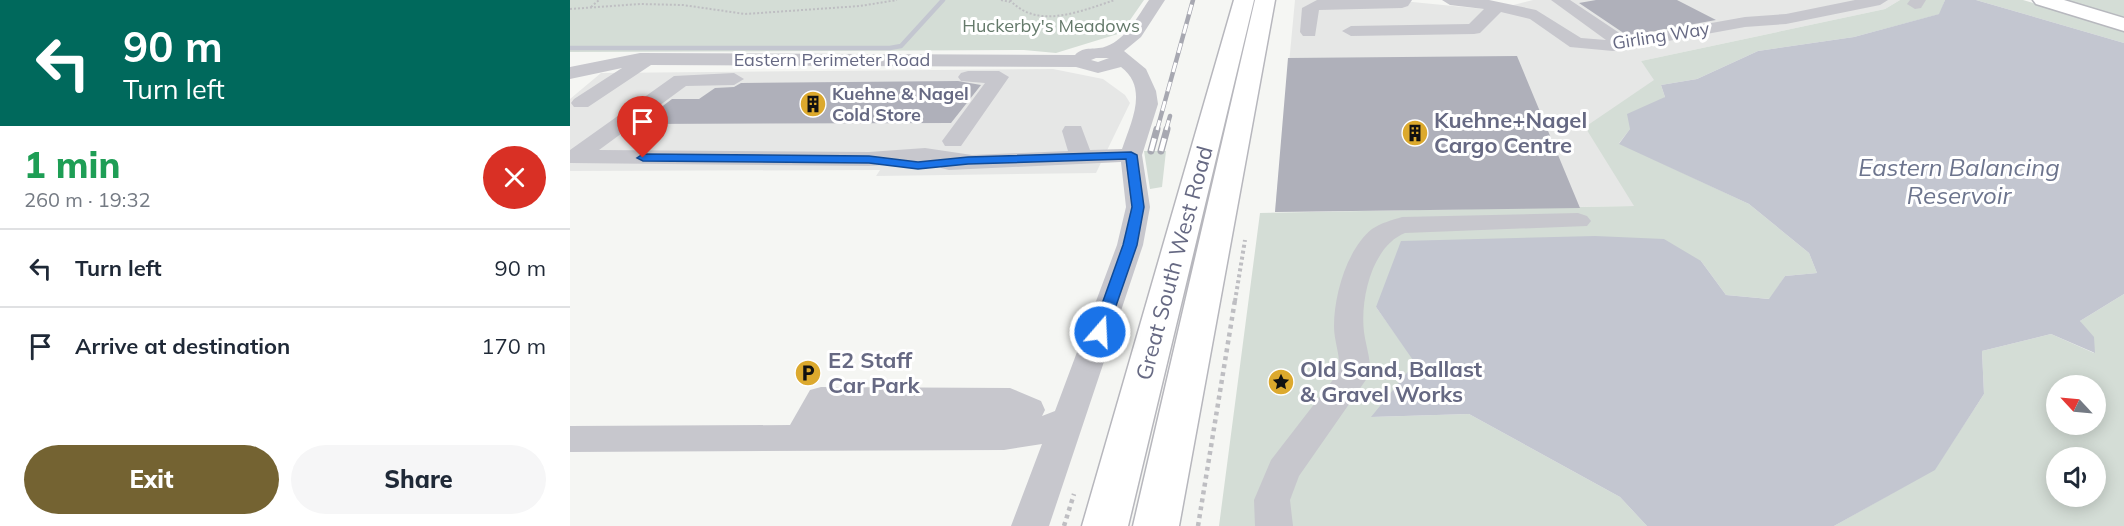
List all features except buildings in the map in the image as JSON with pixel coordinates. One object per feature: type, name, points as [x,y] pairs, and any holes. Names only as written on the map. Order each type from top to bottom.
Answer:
[{"type":"main road","points":[[2043,0],[2124,25]]},
{"type":"main road","name":"Great South West Road","points":[[1105,526],[1260,1]]},
{"type":"main road","name":"Great South West Road","points":[[1156,526],[1260,1]]},
{"type":"street","points":[[1115,54],[1136,33],[1157,0]]},
{"type":"street","points":[[1309,33],[1310,9],[1316,5],[1402,3],[1404,0]]},
{"type":"street","name":"Girling Way","points":[[1450,0],[1503,7],[1536,15],[1576,43],[1613,46],[1745,22],[1786,19],[1880,0]]},
{"type":"street","points":[[1351,31],[1474,29],[1503,7],[1541,0]]},
{"type":"street","points":[[1559,0],[1624,44]]},
{"type":"street","points":[[1030,526],[1042,485],[1070,418],[1130,245],[1138,207],[1131,155],[1148,104],[1143,84],[1136,69],[1115,54],[1088,54],[1085,64],[1143,84]]},
{"type":"street","points":[[575,69],[575,96],[651,59]]},
{"type":"street","name":"Eastern Perimeter Road","points":[[575,69],[651,59],[1085,64]]},
{"type":"street","points":[[948,77],[999,77],[952,141]]},
{"type":"street","points":[[734,79],[681,80],[575,157],[869,159],[918,166],[968,161],[1131,155]]},
{"type":"street","points":[[1073,131],[1081,157]]},
{"type":"street","points":[[919,141],[972,142],[976,146],[968,161]]},
{"type":"street","points":[[1274,526],[1272,500],[1284,470],[1354,374],[1357,360],[1349,333],[1350,307],[1368,249],[1377,238],[1388,230],[1402,225],[1578,221]]},
{"type":"street","points":[[818,405],[807,423],[971,423],[1001,420],[1029,410],[1070,418]]},
{"type":"street","points":[[570,439],[1004,437],[1039,432],[1070,418]]},
{"type":"path","points":[[590,8],[599,0]]},
{"type":"path","points":[[570,9],[640,4],[683,4],[745,14],[860,6],[897,0]]},
{"type":"path","points":[[1001,0],[1010,1],[1036,15],[1062,17],[1115,0]]},
{"type":"path","points":[[1198,526],[1246,232]]},
{"type":"shaded area","points":[[1295,0],[1392,0],[1494,10],[1533,0],[1900,0],[1885,9],[1641,61],[1655,80],[1635,206],[1275,212]]},
{"type":"shaded area","points":[[1053,69],[1103,79],[1125,95],[1130,103],[1096,173],[876,176],[880,170],[570,171],[570,99],[601,73]]},
{"type":"green space","name":"Huckerby's Meadows","points":[[570,0],[1144,0],[1121,33],[1056,53],[1024,50],[570,52]]},
{"type":"green space","points":[[1900,0],[1945,0],[1940,14],[1854,37],[1758,51],[1697,79],[1661,85],[1665,97],[1630,129],[1619,143],[1749,204],[1809,253],[1817,273],[1785,276],[1770,299],[1726,295],[1701,261],[1376,307],[1416,363],[1372,417],[1469,414],[1620,497],[1647,526],[1219,526],[1260,213],[1634,206],[1585,127],[1654,80],[1641,61],[1885,9]]},
{"type":"green space","points":[[1976,0],[2023,0],[2124,30],[2124,43]]},
{"type":"green space","points":[[2061,0],[2124,0],[2124,19]]},
{"type":"green space","points":[[1144,151],[1166,151],[1162,187],[1150,189]]},
{"type":"green space","points":[[2124,294],[2124,526],[1834,526],[1935,469],[1984,394],[1982,351],[2051,334],[2094,353],[2080,321]]},
{"type":"water","name":"Eastern Balancing Reservoir","points":[[1945,0],[1976,0],[2124,43],[2124,294],[2080,321],[2094,337],[2095,353],[2051,334],[1982,351],[1984,394],[1935,470],[1834,526],[1647,526],[1620,497],[1469,414],[1371,417],[1415,363],[1376,307],[1401,241],[1595,236],[1664,239],[1701,261],[1726,295],[1769,299],[1785,276],[1817,273],[1809,253],[1749,204],[1619,144],[1630,129],[1627,114],[1665,97],[1661,85],[1697,79],[1758,51],[1854,37],[1939,14]]},
{"type":"waterway","points":[[570,48],[890,48],[901,46],[943,0]]},
{"type":"railway","points":[[1157,130],[1193,0]]},
{"type":"railway","points":[[1166,130],[1170,116]]},
{"type":"railway","points":[[1151,151],[1157,129]]},
{"type":"railway","points":[[1161,151],[1167,129]]},
{"type":"place","name":"Kuehne & Nagel Cold Store","points":[[813,104]]},
{"type":"place","name":"Kuehne+Nagel Cargo Centre","points":[[1415,133]]},
{"type":"place","name":"E2 Staff Car Park","points":[[808,373]]},
{"type":"place","name":"Old Sand, Ballast & Gravel Works","points":[[1281,382]]},
{"type":"route","points":[[643,158],[869,159],[918,166],[968,161],[1131,155],[1132,177],[1138,207],[1130,245],[1100,332]]}]
